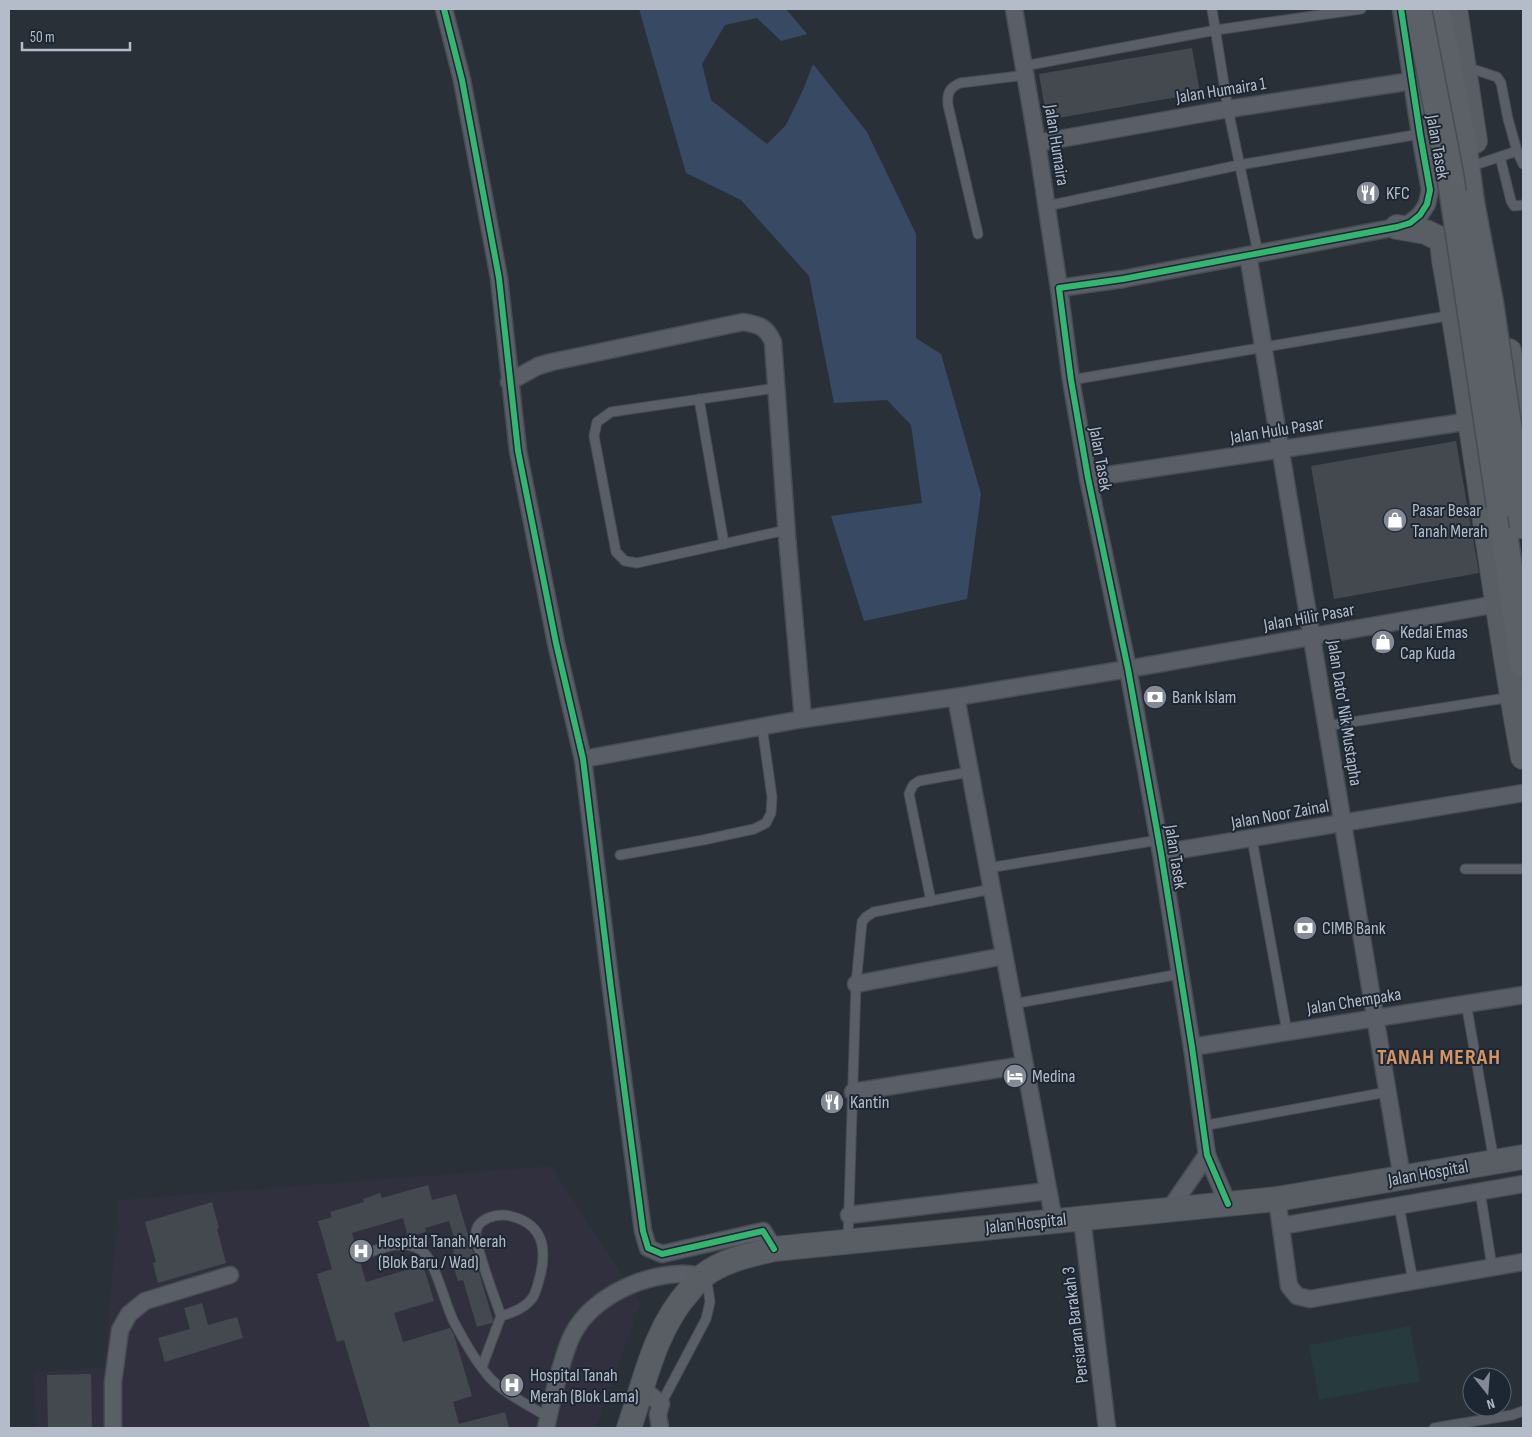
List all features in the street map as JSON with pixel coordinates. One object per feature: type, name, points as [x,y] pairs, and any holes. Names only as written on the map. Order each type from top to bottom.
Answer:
[{"type":"main road","points":[[1418,9],[1450,174],[1523,664]]},
{"type":"main road","points":[[1437,9],[1490,303],[1523,526]]},
{"type":"main road","points":[[1455,9],[1498,293],[1523,426]]},
{"type":"main road","points":[[1397,228],[1426,232],[1442,240],[1465,257],[1498,293]]},
{"type":"main road","points":[[1442,240],[1471,421],[1497,604],[1523,757]]},
{"type":"main road","points":[[1500,506],[1513,558],[1523,617]]},
{"type":"main road","name":"Jalan Hospital","points":[[629,1428],[643,1389],[650,1362],[664,1329],[682,1298],[702,1276],[719,1266],[744,1256],[774,1250],[848,1242],[1277,1199],[1523,1157]]},
{"type":"street","points":[[444,9],[462,80],[499,278],[518,451],[556,643],[583,759],[610,988],[643,1231],[648,1248],[662,1254],[763,1231],[774,1250]]},
{"type":"street","name":"Jalan Humaira","points":[[1014,9],[1038,143],[1059,288]]},
{"type":"street","name":"Jalan Tasek","points":[[1228,1204],[1207,1155],[1160,847],[1128,669],[1088,478],[1071,380],[1059,288],[1123,279],[1397,228],[1410,223],[1420,215],[1428,204],[1430,190],[1401,9]]},
{"type":"street","name":"Jalan Humaira 1","points":[[1038,143],[1228,109],[1412,81]]},
{"type":"street","name":"Jalan Dato' Nik Mustapha","points":[[1253,254],[1263,348],[1313,636],[1326,726],[1402,1178]]},
{"type":"street","points":[[510,382],[538,366],[552,362],[743,322],[758,325],[768,331],[773,342],[786,530],[803,719]]},
{"type":"street","name":"Jalan Hulu Pasar","points":[[1088,478],[1471,421]]},
{"type":"street","name":"Jalan Hilir Pasar","points":[[583,759],[803,719],[956,697],[1128,669],[1497,604]]},
{"type":"street","points":[[956,697],[1054,1221]]},
{"type":"street","name":"Jalan Noor Zainal","points":[[1160,847],[1252,839],[1523,793]]},
{"type":"street","points":[[856,984],[1004,956]]},
{"type":"street","name":"Jalan Chempaka","points":[[1192,1047],[1523,995]]},
{"type":"street","points":[[853,1092],[1024,1065]]},
{"type":"street","points":[[1169,1210],[1207,1155]]},
{"type":"street","points":[[1281,1226],[1523,1184]]},
{"type":"street","points":[[849,1215],[1048,1191]]},
{"type":"street","points":[[1277,1199],[1289,1286],[1297,1296],[1310,1299],[1523,1262]]},
{"type":"street","name":"Persiaran Barakah 3","points":[[1082,1218],[1107,1428]]},
{"type":"street","points":[[547,1422],[555,1388],[571,1339],[582,1321],[597,1305],[615,1293],[636,1283],[680,1274],[702,1276]]},
{"type":"street","points":[[113,1428],[113,1382],[120,1330],[129,1314],[145,1301],[230,1275]]},
{"type":"street","points":[[643,1389],[661,1404],[658,1414],[660,1428]]},
{"type":"lane","points":[[1212,9],[1253,254]]},
{"type":"lane","points":[[978,234],[948,105],[948,94],[952,87],[960,83],[1216,30],[1361,9]]},
{"type":"lane","points":[[1464,66],[1496,77],[1502,83],[1508,119],[1517,151],[1523,164]]},
{"type":"lane","points":[[1046,206],[1239,165],[1420,134]]},
{"type":"lane","points":[[1478,164],[1517,151]]},
{"type":"lane","points":[[1500,157],[1511,201],[1514,206],[1523,205]]},
{"type":"lane","points":[[1071,380],[1454,315]]},
{"type":"lane","points":[[776,388],[611,412],[597,422],[594,436],[616,552],[625,561],[638,563],[786,530]]},
{"type":"lane","points":[[699,400],[724,544]]},
{"type":"lane","points":[[1326,726],[1512,697]]},
{"type":"lane","points":[[620,855],[754,829],[766,823],[771,813],[772,797],[762,726]]},
{"type":"lane","points":[[930,901],[909,794],[913,785],[919,781],[970,772]]},
{"type":"lane","points":[[1252,839],[1287,1032]]},
{"type":"lane","points":[[988,868],[1160,847]]},
{"type":"lane","points":[[1465,869],[1523,869]]},
{"type":"lane","points":[[848,1242],[856,984],[862,922],[866,916],[874,912],[992,889]]},
{"type":"lane","points":[[1013,1004],[1180,974]]},
{"type":"lane","points":[[1466,1003],[1494,1162]]},
{"type":"lane","points":[[1202,1126],[1387,1092]]},
{"type":"lane","points":[[1480,1192],[1492,1267]]},
{"type":"lane","points":[[1399,1206],[1413,1281]]},
{"type":"lane","points":[[482,1367],[501,1316],[476,1232],[480,1223],[491,1216],[504,1215],[523,1219],[537,1232],[543,1245],[544,1258],[539,1282],[533,1298],[524,1307],[501,1316]]},
{"type":"lane","points":[[362,1255],[395,1244],[411,1246],[421,1250],[429,1258],[453,1321],[482,1367],[493,1382],[547,1422]]},
{"type":"lane","points":[[661,1404],[706,1319],[710,1302],[708,1288],[702,1276]]},
{"type":"lane","points":[[1434,1428],[1512,1415],[1523,1411]]},
{"type":"shaded area","name":"Hospital Tanah Merah (Blok Baru / Wad)","points":[[551,1166],[641,1303],[596,1428],[36,1428],[33,1372],[105,1367],[118,1200]]},
{"type":"green space","points":[[1410,1326],[1420,1381],[1319,1400],[1309,1345]]},
{"type":"water","points":[[639,9],[786,9],[807,34],[781,41],[757,18],[725,25],[702,64],[711,100],[767,144],[786,125],[813,64],[867,132],[916,234],[916,338],[941,354],[981,494],[967,599],[864,621],[831,516],[922,503],[911,425],[887,400],[834,403],[809,276],[741,200],[686,173]]},
{"type":"building","points":[[1192,48],[1200,93],[1047,120],[1039,74]]},
{"type":"building","name":"Pasar Besar Tanah Merah","points":[[1456,441],[1479,573],[1334,599],[1311,466]]},
{"type":"building","points":[[428,1185],[432,1200],[456,1194],[493,1320],[492,1323],[477,1327],[463,1280],[458,1281],[452,1262],[455,1241],[449,1221],[425,1228],[426,1232],[408,1237],[403,1218],[352,1233],[357,1251],[356,1257],[360,1261],[366,1282],[423,1265],[434,1301],[394,1313],[403,1342],[450,1328],[454,1335],[472,1396],[453,1402],[459,1424],[505,1412],[509,1428],[370,1428],[344,1340],[337,1342],[317,1274],[332,1269],[318,1221],[332,1217],[330,1212],[364,1202],[363,1199],[380,1193],[382,1198]]},
{"type":"building","points":[[212,1202],[226,1263],[158,1283],[153,1263],[156,1262],[145,1222]]},
{"type":"building","points":[[202,1303],[208,1325],[237,1317],[243,1338],[165,1362],[158,1338],[190,1329],[184,1308]]},
{"type":"building","points":[[91,1374],[92,1428],[48,1428],[47,1375]]},
{"type":"cycle path","points":[[444,9],[462,80],[499,278],[518,451],[556,643],[583,759],[643,1231],[648,1248],[662,1254],[763,1231],[774,1249]]},
{"type":"cycle path","points":[[1228,1204],[1207,1155],[1161,853],[1128,669],[1088,478],[1071,380],[1059,288],[1123,279],[1397,227],[1410,223],[1420,215],[1427,204],[1430,190],[1401,9]]},
{"type":"place","name":"KFC","points":[[1368,193]]},
{"type":"place","name":"Pasar Besar Tanah Merah","points":[[1395,520]]},
{"type":"place","name":"Kedai Emas Cap Kuda","points":[[1383,642]]},
{"type":"place","name":"Bank Islam","points":[[1155,697]]},
{"type":"place","name":"CIMB Bank","points":[[1305,928]]},
{"type":"place","name":"Medina","points":[[1015,1076]]},
{"type":"place","name":"Kantin","points":[[832,1102]]},
{"type":"place","name":"Hospital Tanah Merah (Blok Baru / Wad)","points":[[361,1251]]},
{"type":"place","name":"Hospital Tanah Merah (Blok Lama)","points":[[512,1385]]},
{"type":"district","name":"TANAH MERAH","points":[[1439,1056]]}]
